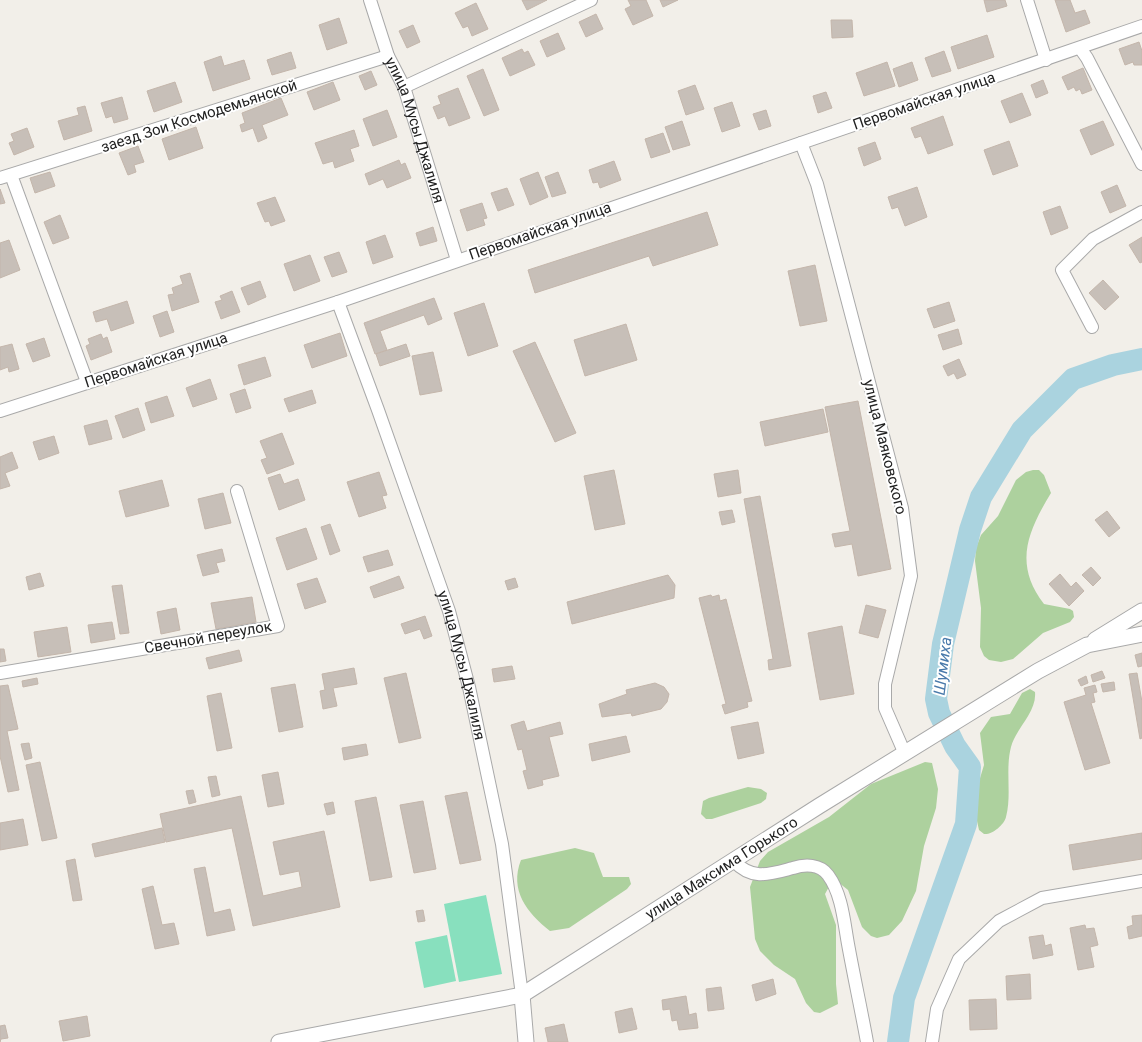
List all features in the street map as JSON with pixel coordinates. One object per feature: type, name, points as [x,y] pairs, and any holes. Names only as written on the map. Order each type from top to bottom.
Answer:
[{"type":"street","name":"улица Мусы Джалиля","points":[[370,0],[388,56],[404,87],[457,260]]},
{"type":"street","points":[[404,87],[591,0]]},
{"type":"street","points":[[1027,0],[1046,60]]},
{"type":"street","name":"Первомайская улица","points":[[0,411],[338,302],[1142,26]]},
{"type":"street","points":[[1080,48],[1142,164]]},
{"type":"street","name":"заезд Зои Космодемьянской","points":[[87,382],[5,177],[388,56]]},
{"type":"street","name":"улица Маяковского","points":[[801,143],[818,184],[902,508],[911,576],[885,684],[885,708],[905,754]]},
{"type":"street","points":[[1092,327],[1062,270],[1092,239],[1142,212]]},
{"type":"street","name":"улица Мусы Джалиля","points":[[338,302],[449,610],[470,687],[502,844],[522,995],[526,1042]]},
{"type":"street","name":"Свечной переулок","points":[[0,673],[278,626],[237,491]]},
{"type":"street","points":[[1087,645],[1142,611]]},
{"type":"street","name":"улица Максима Горького","points":[[279,1042],[522,995],[1038,672],[1087,645],[1142,634]]},
{"type":"street","points":[[734,861],[749,872],[760,875],[807,865],[818,867],[828,874],[837,893],[842,914],[867,1042]]},
{"type":"street","points":[[932,1042],[937,1010],[959,959],[999,921],[1042,898],[1142,881]]},
{"type":"green space","points":[[1039,470],[1044,475],[1051,493],[1036,521],[1027,548],[1029,575],[1034,589],[1044,604],[1070,609],[1073,611],[1074,617],[1070,622],[1043,633],[1013,659],[1001,662],[989,660],[984,656],[980,647],[981,608],[975,561],[976,548],[981,535],[998,516],[1016,480],[1026,472]]},
{"type":"green space","points":[[1030,689],[1035,692],[1033,706],[1017,733],[1009,756],[1008,808],[1006,817],[997,829],[991,833],[984,834],[979,830],[977,821],[977,788],[984,765],[980,733],[991,717],[1010,714],[1022,693]]},
{"type":"green space","points":[[925,762],[932,763],[938,789],[936,808],[924,846],[916,891],[902,921],[889,935],[877,938],[871,936],[862,927],[848,890],[838,882],[831,883],[825,894],[836,925],[838,1004],[820,1013],[814,1012],[806,1003],[795,979],[774,965],[760,951],[755,939],[750,887],[760,861],[768,852],[829,817],[871,784]]},
{"type":"green space","points":[[748,787],[761,789],[767,793],[766,799],[761,803],[712,819],[706,819],[701,814],[703,801]]},
{"type":"green space","points":[[575,848],[594,853],[603,877],[629,877],[631,884],[627,889],[569,928],[550,931],[534,917],[522,900],[517,881],[521,860]]},
{"type":"green space","points":[[486,895],[502,974],[459,982],[444,904]]},
{"type":"green space","points":[[447,935],[456,981],[424,988],[415,942]]},
{"type":"building","points":[[522,0],[547,0],[527,10]]},
{"type":"building","points":[[628,0],[646,0],[653,16],[633,25],[625,9],[631,6]]},
{"type":"building","points":[[660,0],[678,0],[663,7]]},
{"type":"building","points":[[984,0],[1005,0],[1007,6],[987,12]]},
{"type":"building","points":[[1055,0],[1070,0],[1075,13],[1085,10],[1090,23],[1066,32]]},
{"type":"building","points":[[476,3],[488,29],[472,36],[468,26],[463,28],[455,13]]},
{"type":"building","points":[[596,14],[603,29],[586,37],[579,22]]},
{"type":"building","points":[[339,18],[347,43],[327,50],[319,25]]},
{"type":"building","points":[[831,20],[852,20],[853,37],[832,38]]},
{"type":"building","points":[[413,25],[420,42],[407,48],[399,31]]},
{"type":"building","points":[[558,33],[565,49],[547,57],[540,41]]},
{"type":"building","points":[[987,35],[994,57],[958,69],[951,47]]},
{"type":"building","points":[[1139,42],[1142,51],[1142,65],[1134,65],[1133,62],[1125,65],[1119,49]]},
{"type":"building","points":[[522,49],[524,53],[528,51],[535,65],[510,76],[502,58]]},
{"type":"building","points":[[944,51],[951,71],[932,77],[925,58]]},
{"type":"building","points":[[291,52],[296,68],[272,75],[267,60]]},
{"type":"building","points":[[221,56],[224,66],[244,60],[250,79],[213,91],[204,62]]},
{"type":"building","points":[[887,62],[895,86],[864,96],[856,73]]},
{"type":"building","points":[[912,62],[918,80],[899,87],[893,69]]},
{"type":"building","points":[[1083,68],[1092,90],[1082,94],[1080,89],[1076,91],[1074,87],[1068,90],[1062,77]]},
{"type":"building","points":[[483,69],[499,110],[484,116],[467,76]]},
{"type":"building","points":[[371,71],[377,85],[365,90],[359,76]]},
{"type":"building","points":[[1043,80],[1048,93],[1036,98],[1031,85]]},
{"type":"building","points":[[175,82],[182,102],[154,112],[147,91]]},
{"type":"building","points":[[333,82],[340,100],[314,110],[307,92]]},
{"type":"building","points":[[695,85],[704,109],[686,115],[678,91]]},
{"type":"building","points":[[458,88],[470,118],[449,126],[445,116],[438,119],[433,107],[441,104],[438,96]]},
{"type":"building","points":[[826,92],[832,108],[818,113],[813,96]]},
{"type":"building","points":[[1022,93],[1031,115],[1010,123],[1001,101]]},
{"type":"building","points":[[122,97],[128,119],[114,123],[112,116],[106,118],[101,103]]},
{"type":"building","points":[[281,98],[288,115],[262,125],[267,138],[258,142],[253,128],[242,132],[240,125],[245,123],[242,113]]},
{"type":"building","points":[[732,102],[740,126],[722,132],[714,108]]},
{"type":"building","points":[[85,106],[92,131],[64,140],[58,121],[79,115],[77,108]]},
{"type":"building","points":[[387,110],[397,137],[373,146],[363,119]]},
{"type":"building","points":[[766,110],[771,126],[759,130],[753,114]]},
{"type":"building","points":[[943,116],[953,145],[928,154],[921,136],[915,138],[911,128]]},
{"type":"building","points":[[682,121],[690,145],[673,150],[665,127]]},
{"type":"building","points":[[1103,121],[1114,145],[1091,155],[1080,130]]},
{"type":"building","points":[[196,127],[203,148],[169,160],[162,139]]},
{"type":"building","points":[[27,128],[34,147],[14,155],[9,143],[14,141],[11,134]]},
{"type":"building","points":[[354,130],[359,146],[350,149],[354,161],[335,168],[333,161],[323,164],[315,143]]},
{"type":"building","points":[[663,133],[670,152],[651,158],[645,139]]},
{"type":"building","points":[[1009,141],[1018,166],[993,175],[984,150]]},
{"type":"building","points":[[875,142],[881,159],[864,166],[858,148]]},
{"type":"building","points":[[138,146],[144,162],[134,165],[136,172],[128,175],[119,153]]},
{"type":"building","points":[[399,160],[401,165],[405,163],[411,178],[387,188],[383,179],[369,185],[365,174]]},
{"type":"building","points":[[614,161],[621,180],[600,188],[598,182],[593,183],[589,170]]},
{"type":"building","points":[[50,172],[55,186],[35,193],[30,178]]},
{"type":"building","points":[[538,172],[548,197],[530,205],[520,179]]},
{"type":"building","points":[[558,172],[566,193],[552,197],[545,177]]},
{"type":"building","points":[[1117,185],[1126,206],[1110,213],[1101,192]]},
{"type":"building","points":[[917,187],[927,217],[905,226],[898,207],[892,209],[888,197]]},
{"type":"building","points":[[507,188],[514,205],[498,211],[491,193]]},
{"type":"building","points":[[0,189],[5,203],[0,204]]},
{"type":"building","points":[[275,197],[285,221],[271,226],[269,221],[265,222],[257,203]]},
{"type":"building","points":[[482,203],[487,218],[483,219],[485,225],[467,231],[460,210]]},
{"type":"building","points":[[1060,206],[1068,228],[1051,235],[1043,212]]},
{"type":"building","points":[[707,212],[718,245],[653,266],[649,256],[535,293],[528,270]]},
{"type":"building","points":[[60,215],[69,238],[53,244],[44,222]]},
{"type":"building","points":[[433,227],[437,241],[420,246],[416,233]]},
{"type":"building","points":[[385,235],[393,257],[373,264],[366,242]]},
{"type":"building","points":[[1142,237],[1142,262],[1140,263],[1129,245]]},
{"type":"building","points":[[9,240],[20,270],[0,278],[0,243]]},
{"type":"building","points":[[339,252],[347,272],[332,277],[324,257]]},
{"type":"building","points":[[310,255],[320,281],[294,291],[284,264]]},
{"type":"building","points":[[815,265],[827,321],[800,326],[788,271]]},
{"type":"building","points":[[190,273],[199,302],[172,311],[168,295],[174,294],[172,288],[183,284],[180,276]]},
{"type":"building","points":[[1103,280],[1119,297],[1105,310],[1089,293]]},
{"type":"building","points":[[260,281],[266,297],[248,305],[241,288]]},
{"type":"building","points":[[232,291],[240,312],[221,319],[215,302],[222,300],[220,296]]},
{"type":"building","points":[[434,298],[442,319],[428,325],[424,315],[380,331],[387,350],[375,354],[364,323]]},
{"type":"building","points":[[127,301],[134,323],[111,331],[107,319],[96,322],[93,312]]},
{"type":"building","points":[[949,302],[955,321],[934,328],[927,309]]},
{"type":"building","points":[[484,303],[498,346],[468,356],[454,313]]},
{"type":"building","points":[[167,311],[174,332],[160,337],[153,316]]},
{"type":"building","points":[[626,324],[637,360],[585,376],[574,340]]},
{"type":"building","points":[[958,329],[962,344],[943,350],[938,335]]},
{"type":"building","points":[[340,333],[347,356],[312,368],[304,345]]},
{"type":"building","points":[[101,334],[103,339],[107,337],[112,352],[91,360],[86,346],[90,344],[88,339]]},
{"type":"building","points":[[44,338],[50,356],[33,362],[26,344]]},
{"type":"building","points":[[535,342],[576,433],[555,442],[513,351]]},
{"type":"building","points":[[12,344],[19,369],[9,372],[8,367],[0,370],[0,347]]},
{"type":"building","points":[[406,344],[410,356],[380,366],[376,354]]},
{"type":"building","points":[[433,352],[442,391],[420,395],[412,356]]},
{"type":"building","points":[[265,357],[271,376],[244,385],[238,365]]},
{"type":"building","points":[[959,359],[966,375],[957,379],[954,373],[948,376],[943,366]]},
{"type":"building","points":[[210,379],[217,399],[193,407],[186,388]]},
{"type":"building","points":[[245,389],[251,408],[236,413],[230,394]]},
{"type":"building","points":[[312,390],[316,403],[289,412],[284,399]]},
{"type":"building","points":[[167,396],[174,416],[151,423],[145,403]]},
{"type":"building","points":[[858,401],[891,569],[858,576],[852,544],[835,547],[832,534],[850,531],[825,407]]},
{"type":"building","points":[[138,408],[145,430],[123,438],[115,416]]},
{"type":"building","points":[[823,409],[828,432],[765,446],[760,422]]},
{"type":"building","points":[[107,420],[112,439],[89,445],[84,426]]},
{"type":"building","points":[[282,433],[294,464],[267,474],[261,460],[267,458],[260,441]]},
{"type":"building","points":[[54,436],[59,453],[39,460],[33,442]]},
{"type":"building","points":[[12,452],[18,468],[5,473],[10,486],[0,489],[0,457]]},
{"type":"building","points":[[614,470],[625,524],[595,530],[584,476]]},
{"type":"building","points":[[738,470],[741,493],[718,497],[714,474]]},
{"type":"building","points":[[379,472],[387,495],[382,496],[386,508],[359,517],[347,482]]},
{"type":"building","points":[[280,474],[284,484],[298,479],[305,500],[279,510],[268,478]]},
{"type":"building","points":[[162,480],[169,506],[126,517],[119,491]]},
{"type":"building","points":[[223,493],[231,523],[205,529],[198,499]]},
{"type":"building","points":[[760,496],[791,666],[769,670],[768,660],[773,659],[744,499]]},
{"type":"building","points":[[732,510],[735,522],[722,525],[719,512]]},
{"type":"building","points":[[1107,511],[1120,528],[1109,537],[1095,520]]},
{"type":"building","points":[[330,524],[340,551],[330,555],[321,527]]},
{"type":"building","points":[[306,528],[317,559],[287,570],[276,538]]},
{"type":"building","points":[[222,549],[225,561],[216,563],[219,572],[203,576],[197,555]]},
{"type":"building","points":[[388,550],[393,565],[368,572],[363,557]]},
{"type":"building","points":[[1091,567],[1101,578],[1093,586],[1082,575]]},
{"type":"building","points":[[40,573],[44,586],[29,590],[26,577]]},
{"type":"building","points":[[1060,574],[1071,587],[1076,582],[1084,591],[1069,606],[1049,584]]},
{"type":"building","points":[[668,575],[675,585],[674,598],[572,624],[567,602]]},
{"type":"building","points":[[399,576],[404,588],[374,598],[370,587]]},
{"type":"building","points":[[317,578],[326,602],[305,609],[297,584]]},
{"type":"building","points":[[515,578],[518,587],[508,590],[505,581]]},
{"type":"building","points":[[122,585],[129,633],[120,634],[112,586]]},
{"type":"building","points":[[711,595],[712,597],[719,595],[720,601],[726,599],[752,701],[747,702],[748,707],[725,714],[722,705],[726,704],[699,598]]},
{"type":"building","points":[[252,597],[256,622],[216,629],[211,603]]},
{"type":"building","points":[[866,605],[886,610],[878,638],[859,633]]},
{"type":"building","points":[[176,608],[180,630],[161,634],[157,612]]},
{"type":"building","points":[[425,616],[432,636],[424,639],[420,629],[405,634],[401,624]]},
{"type":"building","points":[[112,622],[115,639],[91,643],[88,625]]},
{"type":"building","points":[[842,626],[854,694],[820,700],[808,633]]},
{"type":"building","points":[[67,627],[71,652],[38,657],[34,632]]},
{"type":"building","points":[[0,649],[4,649],[6,661],[0,662]]},
{"type":"building","points":[[239,650],[242,661],[209,669],[206,658]]},
{"type":"building","points":[[1142,653],[1142,666],[1138,667],[1135,655]]},
{"type":"building","points":[[512,666],[515,679],[494,682],[492,669]]},
{"type":"building","points":[[354,668],[357,684],[333,688],[337,706],[323,709],[320,691],[325,690],[322,674]]},
{"type":"building","points":[[1102,671],[1105,678],[1093,682],[1091,675]]},
{"type":"building","points":[[406,673],[421,738],[399,743],[384,678]]},
{"type":"building","points":[[1137,673],[1142,702],[1142,738],[1140,739],[1129,674]]},
{"type":"building","points":[[1086,676],[1088,683],[1081,686],[1078,680]]},
{"type":"building","points":[[37,678],[38,684],[23,687],[22,681]]},
{"type":"building","points":[[1114,682],[1115,690],[1103,692],[1101,684]]},
{"type":"building","points":[[655,683],[664,687],[669,694],[667,702],[661,709],[632,716],[631,713],[602,717],[599,704],[627,694],[626,690]]},
{"type":"building","points":[[295,684],[303,727],[279,732],[271,688]]},
{"type":"building","points":[[8,685],[18,729],[7,731],[19,790],[8,792],[0,756],[0,686]]},
{"type":"building","points":[[1095,685],[1097,692],[1093,693],[1095,702],[1091,703],[1110,763],[1085,770],[1064,702],[1086,695],[1084,688]]},
{"type":"building","points":[[221,693],[232,748],[217,751],[207,696]]},
{"type":"building","points":[[524,721],[527,731],[560,722],[563,734],[549,737],[559,776],[542,780],[543,785],[528,789],[523,771],[527,770],[522,749],[518,750],[511,725]]},
{"type":"building","points":[[758,722],[764,753],[738,759],[731,727]]},
{"type":"building","points":[[626,736],[630,752],[592,761],[589,744]]},
{"type":"building","points":[[29,743],[32,758],[25,760],[21,744]]},
{"type":"building","points":[[366,744],[368,755],[344,760],[342,748]]},
{"type":"building","points":[[40,762],[57,838],[42,841],[26,765]]},
{"type":"building","points":[[278,772],[284,804],[268,807],[262,775]]},
{"type":"building","points":[[216,776],[220,795],[212,797],[208,777]]},
{"type":"building","points":[[193,790],[196,802],[189,804],[186,791]]},
{"type":"building","points":[[467,792],[481,860],[460,864],[445,796]]},
{"type":"building","points":[[241,796],[263,896],[302,887],[299,871],[280,875],[273,842],[324,831],[340,907],[253,926],[232,828],[166,842],[160,814]]},
{"type":"building","points":[[376,797],[392,877],[370,881],[355,801]]},
{"type":"building","points":[[423,801],[436,869],[414,873],[400,805]]},
{"type":"building","points":[[333,802],[335,813],[327,815],[324,804]]},
{"type":"building","points":[[23,819],[28,845],[0,850],[0,823]]},
{"type":"building","points":[[162,828],[165,842],[95,857],[92,844]]},
{"type":"building","points":[[1142,833],[1142,859],[1073,870],[1069,845]]},
{"type":"building","points":[[75,859],[82,900],[73,901],[66,861]]},
{"type":"building","points":[[205,867],[214,913],[230,909],[235,930],[207,936],[194,869]]},
{"type":"building","points":[[153,886],[162,925],[174,923],[179,944],[155,949],[142,889]]},
{"type":"building","points":[[423,910],[425,921],[418,922],[416,911]]},
{"type":"building","points":[[1142,915],[1142,936],[1129,939],[1127,927],[1133,925],[1132,916]]},
{"type":"building","points":[[1085,925],[1086,929],[1094,928],[1098,945],[1090,947],[1094,967],[1078,970],[1070,928]]},
{"type":"building","points":[[1043,935],[1045,946],[1051,944],[1053,955],[1033,959],[1029,937]]},
{"type":"building","points":[[1030,974],[1031,999],[1007,1000],[1006,976]]},
{"type":"building","points":[[773,979],[776,994],[756,1001],[752,985]]},
{"type":"building","points":[[721,987],[724,1009],[708,1011],[706,989]]},
{"type":"building","points":[[686,996],[689,1015],[696,1013],[698,1028],[679,1030],[677,1020],[672,1021],[670,1009],[663,1010],[662,1000]]},
{"type":"building","points":[[996,999],[997,1029],[970,1030],[969,1000]]},
{"type":"building","points":[[632,1008],[637,1029],[619,1033],[615,1012]]},
{"type":"building","points":[[87,1016],[90,1036],[63,1041],[59,1021]]},
{"type":"building","points":[[564,1024],[568,1042],[548,1042],[545,1028]]},
{"type":"building","points":[[5,1025],[8,1038],[1,1039],[0,1042],[0,1026]]},
{"type":"waterway","name":"Шумиха","points":[[898,1042],[904,998],[966,824],[970,767],[955,746],[939,713],[936,699],[943,644],[970,530],[981,497],[1022,430],[1073,379],[1113,365],[1142,359]]}]
